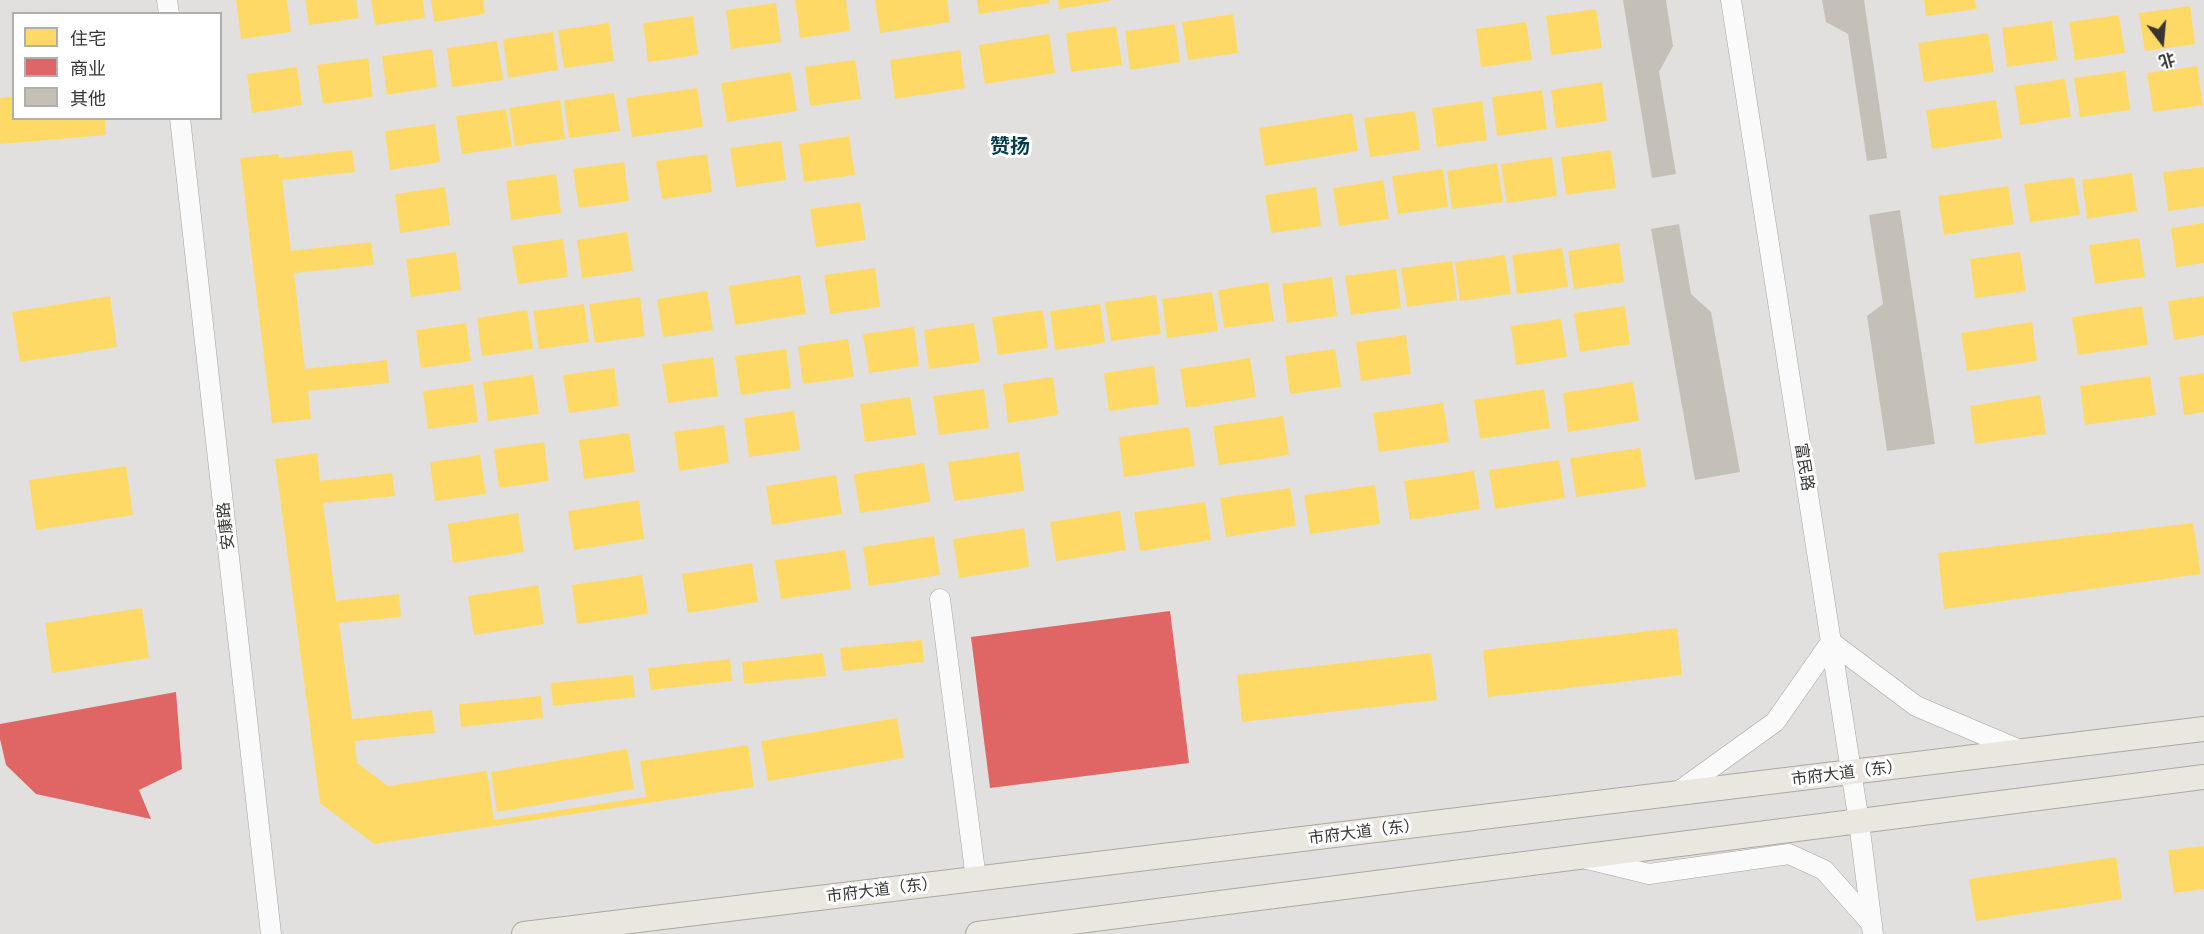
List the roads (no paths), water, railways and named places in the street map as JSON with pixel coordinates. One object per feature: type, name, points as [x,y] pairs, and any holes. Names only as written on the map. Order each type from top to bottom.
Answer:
[{"type":"main road","name":"市府大道（东）","points":[[524,934],[2204,729]]},
{"type":"main road","points":[[978,934],[2204,777]]},
{"type":"street","name":"富民路","points":[[1731,0],[1859,822],[1873,929]]},
{"type":"street","name":"安康路","points":[[180,120],[271,934]]},
{"type":"street","points":[[940,599],[976,879]]},
{"type":"street","points":[[1675,794],[1775,722],[1831,642],[1916,706],[2022,751]]},
{"type":"street","points":[[1579,857],[1649,874],[1789,854],[1824,870],[1873,929]]},
{"type":"district","name":"赞扬","points":[[1010,147]]}]
